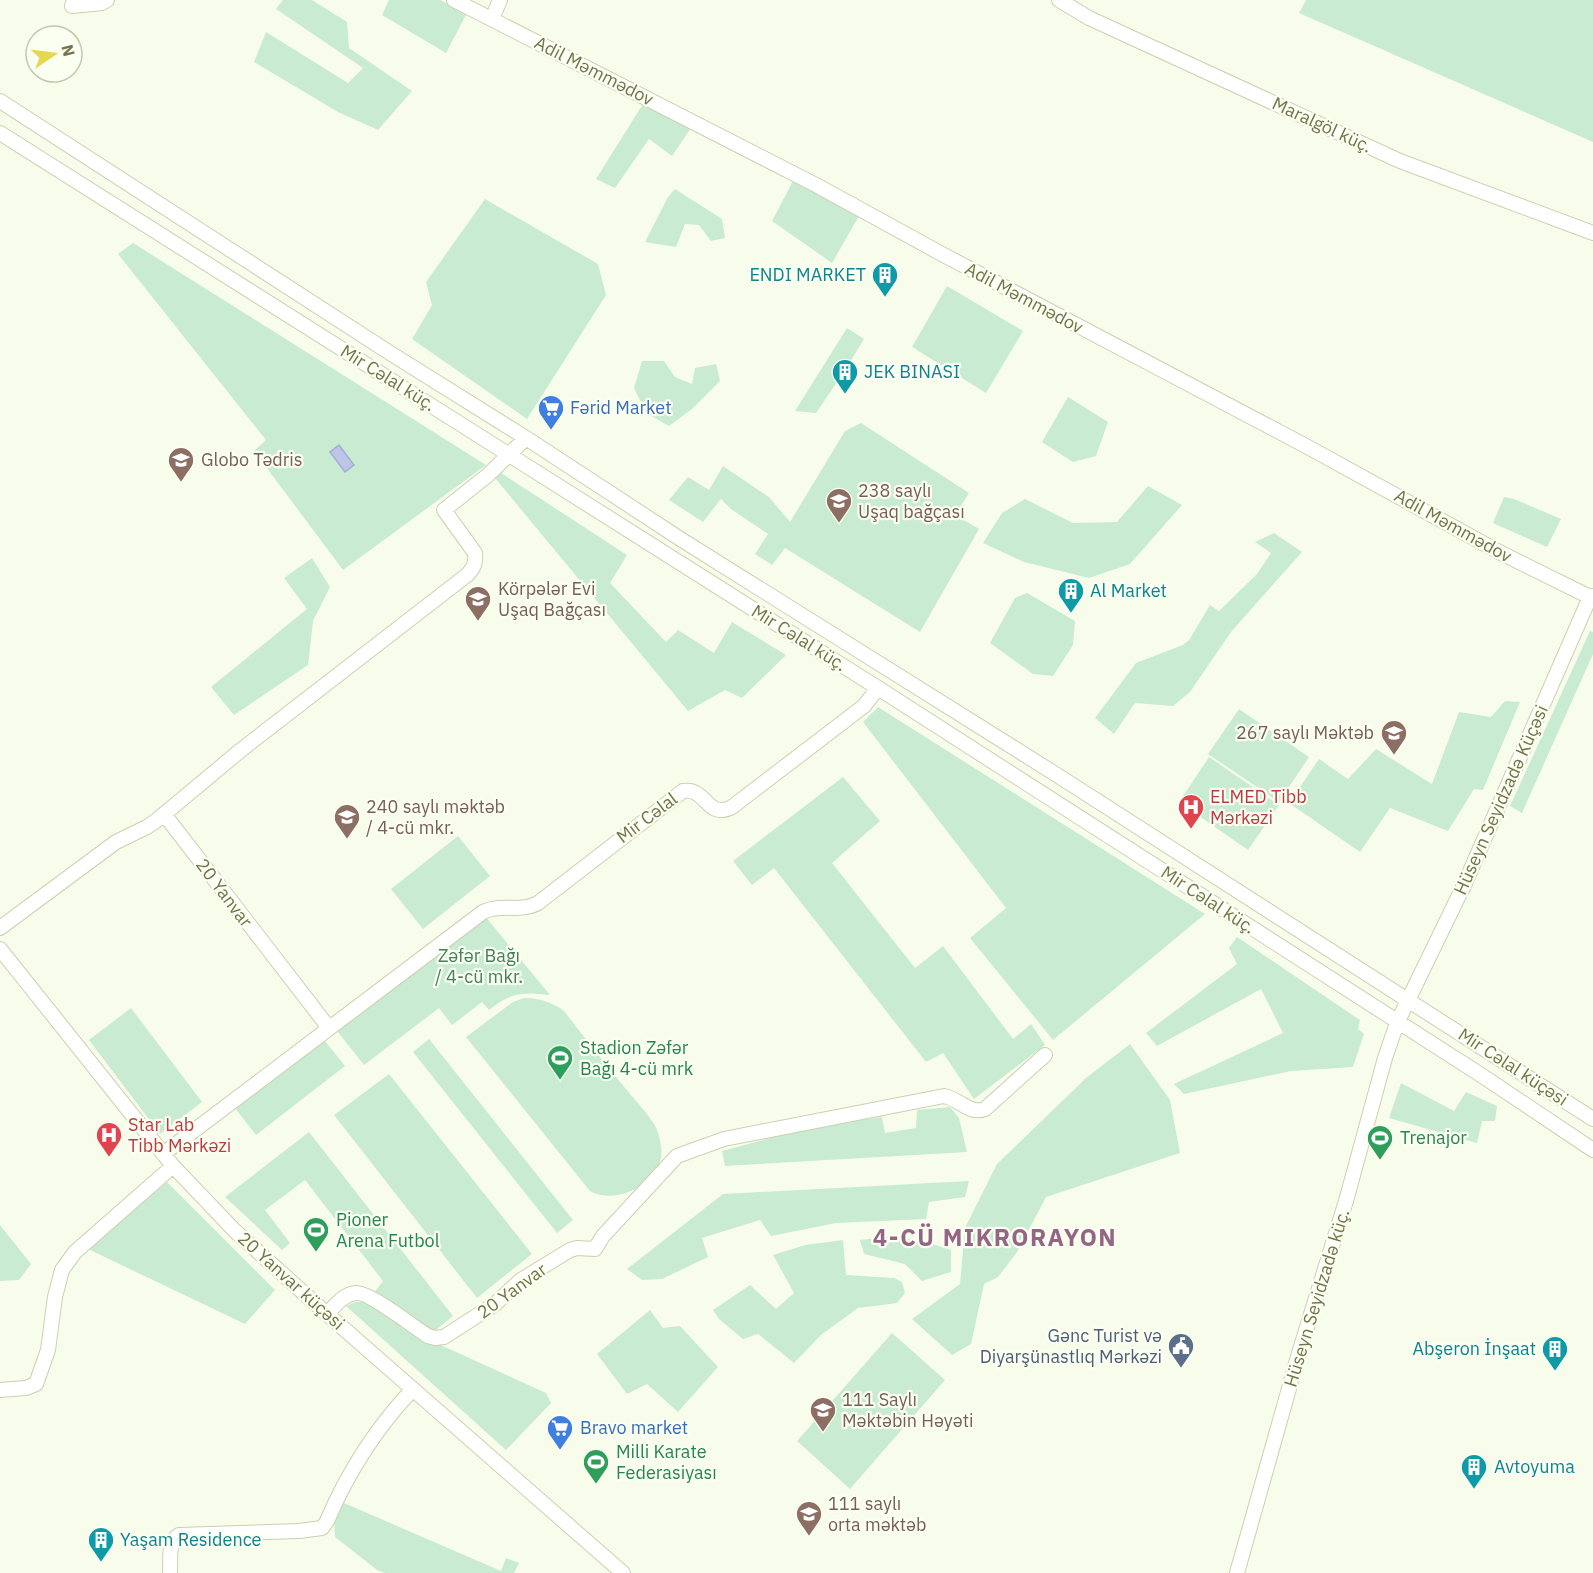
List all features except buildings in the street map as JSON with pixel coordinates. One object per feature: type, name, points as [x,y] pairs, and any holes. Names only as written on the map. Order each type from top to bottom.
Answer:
[{"type":"street","points":[[73,3],[102,3],[108,0]]},
{"type":"street","name":"Adil Məmmədov","points":[[454,0],[816,185],[1306,446],[1499,552],[1592,597]]},
{"type":"street","points":[[492,19],[500,0]]},
{"type":"street","name":"Maralgöl küç.","points":[[1059,0],[1089,18],[1400,161],[1593,233]]},
{"type":"street","name":"Mir Cəlal küç.","points":[[0,101],[656,524],[1057,775],[1407,1001],[1433,1015]]},
{"type":"street","name":"Mir Cəlal küç.","points":[[0,133],[878,688],[1481,1075],[1593,1150]]},
{"type":"street","points":[[148,227],[162,206]]},
{"type":"street","points":[[0,928],[116,842],[147,827],[474,568],[476,561],[471,546],[444,510],[488,475],[525,438]]},
{"type":"street","name":"Hüseyn Seyidzadə Küçəsi","points":[[1397,1023],[1465,883],[1592,597]]},
{"type":"street","name":"Mir Cəlal","points":[[329,1028],[483,912],[498,908],[530,907],[683,791],[698,793],[712,808],[720,811],[732,807],[864,706],[878,688]]},
{"type":"street","name":"20 Yanvar","points":[[164,814],[329,1028]]},
{"type":"street","name":"20 Yanvar küçəsi","points":[[0,949],[163,1154],[235,1231],[568,1527],[623,1573]]},
{"type":"street","name":"Mir Cəlal küçəsi","points":[[1433,1015],[1593,1119]]},
{"type":"street","name":"Hüseyn Seyidzadə küç.","points":[[1237,1573],[1299,1353],[1397,1023]]},
{"type":"street","points":[[163,1154],[329,1028]]},
{"type":"street","name":"20 Yanvar","points":[[327,1314],[340,1300],[360,1293],[375,1300],[428,1336],[444,1337],[495,1304],[521,1280],[570,1250],[595,1249],[603,1236],[677,1156],[724,1139],[944,1096],[978,1112],[985,1109],[1045,1055]]},
{"type":"street","points":[[0,1390],[26,1388],[36,1384],[48,1350],[55,1298],[62,1270],[75,1252],[173,1166]]},
{"type":"street","points":[[170,1573],[171,1544],[179,1535],[299,1531],[322,1528],[359,1458],[398,1405],[413,1389]]},
{"type":"green space","points":[[283,0],[312,0],[347,22],[349,48],[412,91],[378,130],[338,112],[254,62],[266,32],[348,83],[363,68],[276,9]]},
{"type":"green space","points":[[389,0],[440,0],[467,13],[446,53],[382,15]]},
{"type":"green space","points":[[1306,0],[1593,0],[1593,142],[1299,13]]},
{"type":"green space","points":[[643,104],[691,128],[672,156],[649,139],[615,188],[596,179]]},
{"type":"green space","points":[[793,181],[859,216],[832,263],[772,221]]},
{"type":"green space","points":[[675,189],[722,219],[725,238],[711,241],[699,225],[685,224],[676,247],[645,242],[668,197]]},
{"type":"green space","points":[[485,199],[598,264],[606,295],[527,419],[412,339],[432,305],[426,282]]},
{"type":"green space","points":[[133,243],[486,465],[343,570],[254,451],[266,440],[118,254]]},
{"type":"green space","points":[[947,286],[1023,331],[986,393],[912,347]]},
{"type":"green space","points":[[847,328],[864,339],[842,375],[816,413],[795,411]]},
{"type":"green space","points":[[642,361],[664,361],[675,377],[692,384],[695,368],[716,364],[720,381],[692,409],[669,426],[646,413],[634,388]]},
{"type":"green space","points":[[1068,397],[1108,422],[1096,456],[1073,462],[1042,442]]},
{"type":"green space","points":[[861,423],[969,493],[955,515],[979,529],[920,632],[785,548],[772,565],[755,554],[768,534],[731,509],[721,499],[703,522],[669,500],[688,477],[709,490],[723,466],[769,497],[790,522],[845,431]]},
{"type":"green space","points":[[501,473],[627,555],[610,583],[666,642],[678,630],[714,653],[732,622],[786,655],[742,698],[725,690],[688,711],[495,478]]},
{"type":"green space","points":[[1148,486],[1182,505],[1130,564],[1089,578],[1024,562],[983,543],[1002,513],[1025,499],[1073,523],[1117,522]]},
{"type":"green space","points":[[1504,497],[1561,519],[1547,547],[1493,523]]},
{"type":"green space","points":[[1274,533],[1302,552],[1231,632],[1190,692],[1173,706],[1135,703],[1114,734],[1095,718],[1136,663],[1183,645],[1189,640],[1210,605],[1219,611],[1257,574],[1271,553],[1255,542]]},
{"type":"green space","points":[[312,558],[330,587],[313,621],[308,665],[234,715],[211,687],[307,609],[284,578]]},
{"type":"green space","points":[[1027,593],[1075,621],[1073,645],[1053,676],[1033,674],[990,643],[1015,598]]},
{"type":"green space","points":[[1590,631],[1593,632],[1593,654],[1522,813],[1510,806]]},
{"type":"green space","points":[[1505,701],[1520,702],[1483,790],[1474,789],[1448,831],[1390,808],[1360,852],[1289,803],[1319,759],[1348,779],[1376,749],[1432,784],[1459,712],[1491,717]]},
{"type":"green space","points":[[878,707],[1205,914],[1053,1040],[970,938],[1006,908],[863,722]]},
{"type":"green space","points":[[1239,709],[1309,757],[1279,802],[1208,754]]},
{"type":"green space","points":[[1209,757],[1279,805],[1248,850],[1179,802]]},
{"type":"green space","points":[[843,777],[880,821],[832,863],[915,968],[943,946],[1013,1039],[1031,1024],[1045,1045],[974,1099],[943,1053],[926,1062],[774,868],[752,885],[733,861]]},
{"type":"green space","points":[[458,836],[490,876],[423,929],[391,889]]},
{"type":"green space","name":"Zəfər Bağı / 4-cü mkr.","points":[[485,916],[550,995],[518,995],[504,1000],[489,1010],[482,1002],[452,1025],[439,1008],[364,1065],[337,1031]]},
{"type":"green space","points":[[1237,937],[1360,1020],[1358,1029],[1364,1034],[1353,1067],[1291,1071],[1184,1094],[1174,1084],[1283,1033],[1261,989],[1157,1046],[1146,1033],[1237,964],[1229,948]]},
{"type":"green space","name":"Stadion Zəfər Bağı 4-cü mrk","points":[[524,998],[545,1001],[564,1011],[654,1124],[660,1140],[661,1159],[649,1180],[638,1188],[614,1196],[590,1191],[466,1037],[513,1002]]},
{"type":"green space","points":[[131,1008],[202,1102],[160,1134],[89,1040]]},
{"type":"green space","points":[[429,1039],[573,1220],[557,1233],[413,1052]]},
{"type":"green space","points":[[325,1041],[345,1066],[256,1135],[235,1108]]},
{"type":"green space","points":[[1130,1044],[1170,1100],[1180,1153],[1046,1197],[1017,1252],[998,1277],[984,1284],[971,1344],[952,1355],[912,1319],[960,1284],[965,1228],[997,1164],[1086,1078]]},
{"type":"green space","points":[[389,1074],[532,1254],[477,1298],[334,1115]]},
{"type":"green space","points":[[1401,1083],[1454,1111],[1466,1092],[1497,1106],[1495,1121],[1482,1121],[1477,1143],[1389,1118]]},
{"type":"green space","points":[[950,1107],[959,1118],[967,1152],[725,1166],[722,1151],[819,1125],[882,1117],[885,1133],[916,1128],[917,1110]]},
{"type":"green space","points":[[309,1132],[453,1316],[431,1334],[434,1342],[546,1393],[551,1403],[506,1450],[346,1306],[356,1302],[367,1302],[383,1281],[305,1180],[265,1210],[290,1243],[282,1250],[225,1197]]},
{"type":"green space","points":[[969,1181],[965,1197],[929,1202],[926,1219],[836,1223],[771,1236],[760,1220],[702,1238],[708,1257],[662,1279],[642,1280],[627,1269],[723,1194]]},
{"type":"green space","points":[[167,1182],[275,1290],[245,1324],[88,1249]]},
{"type":"green space","points":[[0,1225],[31,1264],[19,1280],[0,1281]]},
{"type":"green space","points":[[894,1236],[951,1250],[951,1272],[922,1281],[905,1264],[864,1254],[860,1240]]},
{"type":"green space","points":[[843,1240],[846,1275],[894,1278],[902,1282],[905,1293],[897,1303],[858,1308],[821,1335],[794,1363],[758,1334],[743,1339],[719,1319],[713,1310],[750,1285],[776,1309],[794,1293],[773,1255],[805,1245]]},
{"type":"green space","points":[[650,1310],[663,1328],[680,1326],[718,1367],[678,1412],[647,1384],[627,1394],[597,1354]]},
{"type":"green space","points":[[892,1333],[945,1380],[850,1489],[797,1441]]},
{"type":"green space","points":[[353,1482],[344,1503],[501,1571],[506,1558],[519,1563],[514,1573],[385,1573],[377,1570],[335,1537],[334,1518]]},
{"type":"water","points":[[339,445],[354,465],[345,472],[330,452]]},
{"type":"place","name":"ENDI MARKET","points":[[885,298]]},
{"type":"place","name":"JEK BINASI","points":[[845,395]]},
{"type":"place","name":"Fərid Market","points":[[551,431]]},
{"type":"place","name":"Globo Tədris","points":[[181,483]]},
{"type":"place","name":"238 saylı Uşaq bağçası","points":[[839,524]]},
{"type":"place","name":"Al Market","points":[[1071,614]]},
{"type":"place","name":"Körpələr Evi Uşaq Bağçası","points":[[478,622]]},
{"type":"place","name":"267 saylı Məktəb","points":[[1394,756]]},
{"type":"place","name":"ELMED Tibb Mərkəzi","points":[[1191,830]]},
{"type":"place","name":"240 saylı məktəb / 4-cü mkr.","points":[[347,840]]},
{"type":"place","name":"Stadion Zəfər Bağı 4-cü mrk","points":[[560,1081]]},
{"type":"place","name":"Star Lab Tibb Mәrkәzi","points":[[109,1158]]},
{"type":"place","name":"Trenajor","points":[[1380,1161]]},
{"type":"place","name":"Pioner Arena Futbol","points":[[316,1253]]},
{"type":"place","name":"Gənc Turist və Diyarşünastlıq Mərkəzi","points":[[1181,1369]]},
{"type":"place","name":"Abşeron İnşaat","points":[[1555,1372]]},
{"type":"place","name":"111 Saylı Məktəbin Həyəti","points":[[823,1433]]},
{"type":"place","name":"Bravo market","points":[[560,1451]]},
{"type":"place","name":"Milli Karate Federasiyası","points":[[596,1485]]},
{"type":"place","name":"Avtoyuma","points":[[1474,1490]]},
{"type":"place","name":"111 saylı orta məktəb","points":[[809,1537]]},
{"type":"place","name":"Yaşam Residence","points":[[101,1563]]},
{"type":"district","name":"4-CÜ MIKRORAYON","points":[[995,1238]]}]
